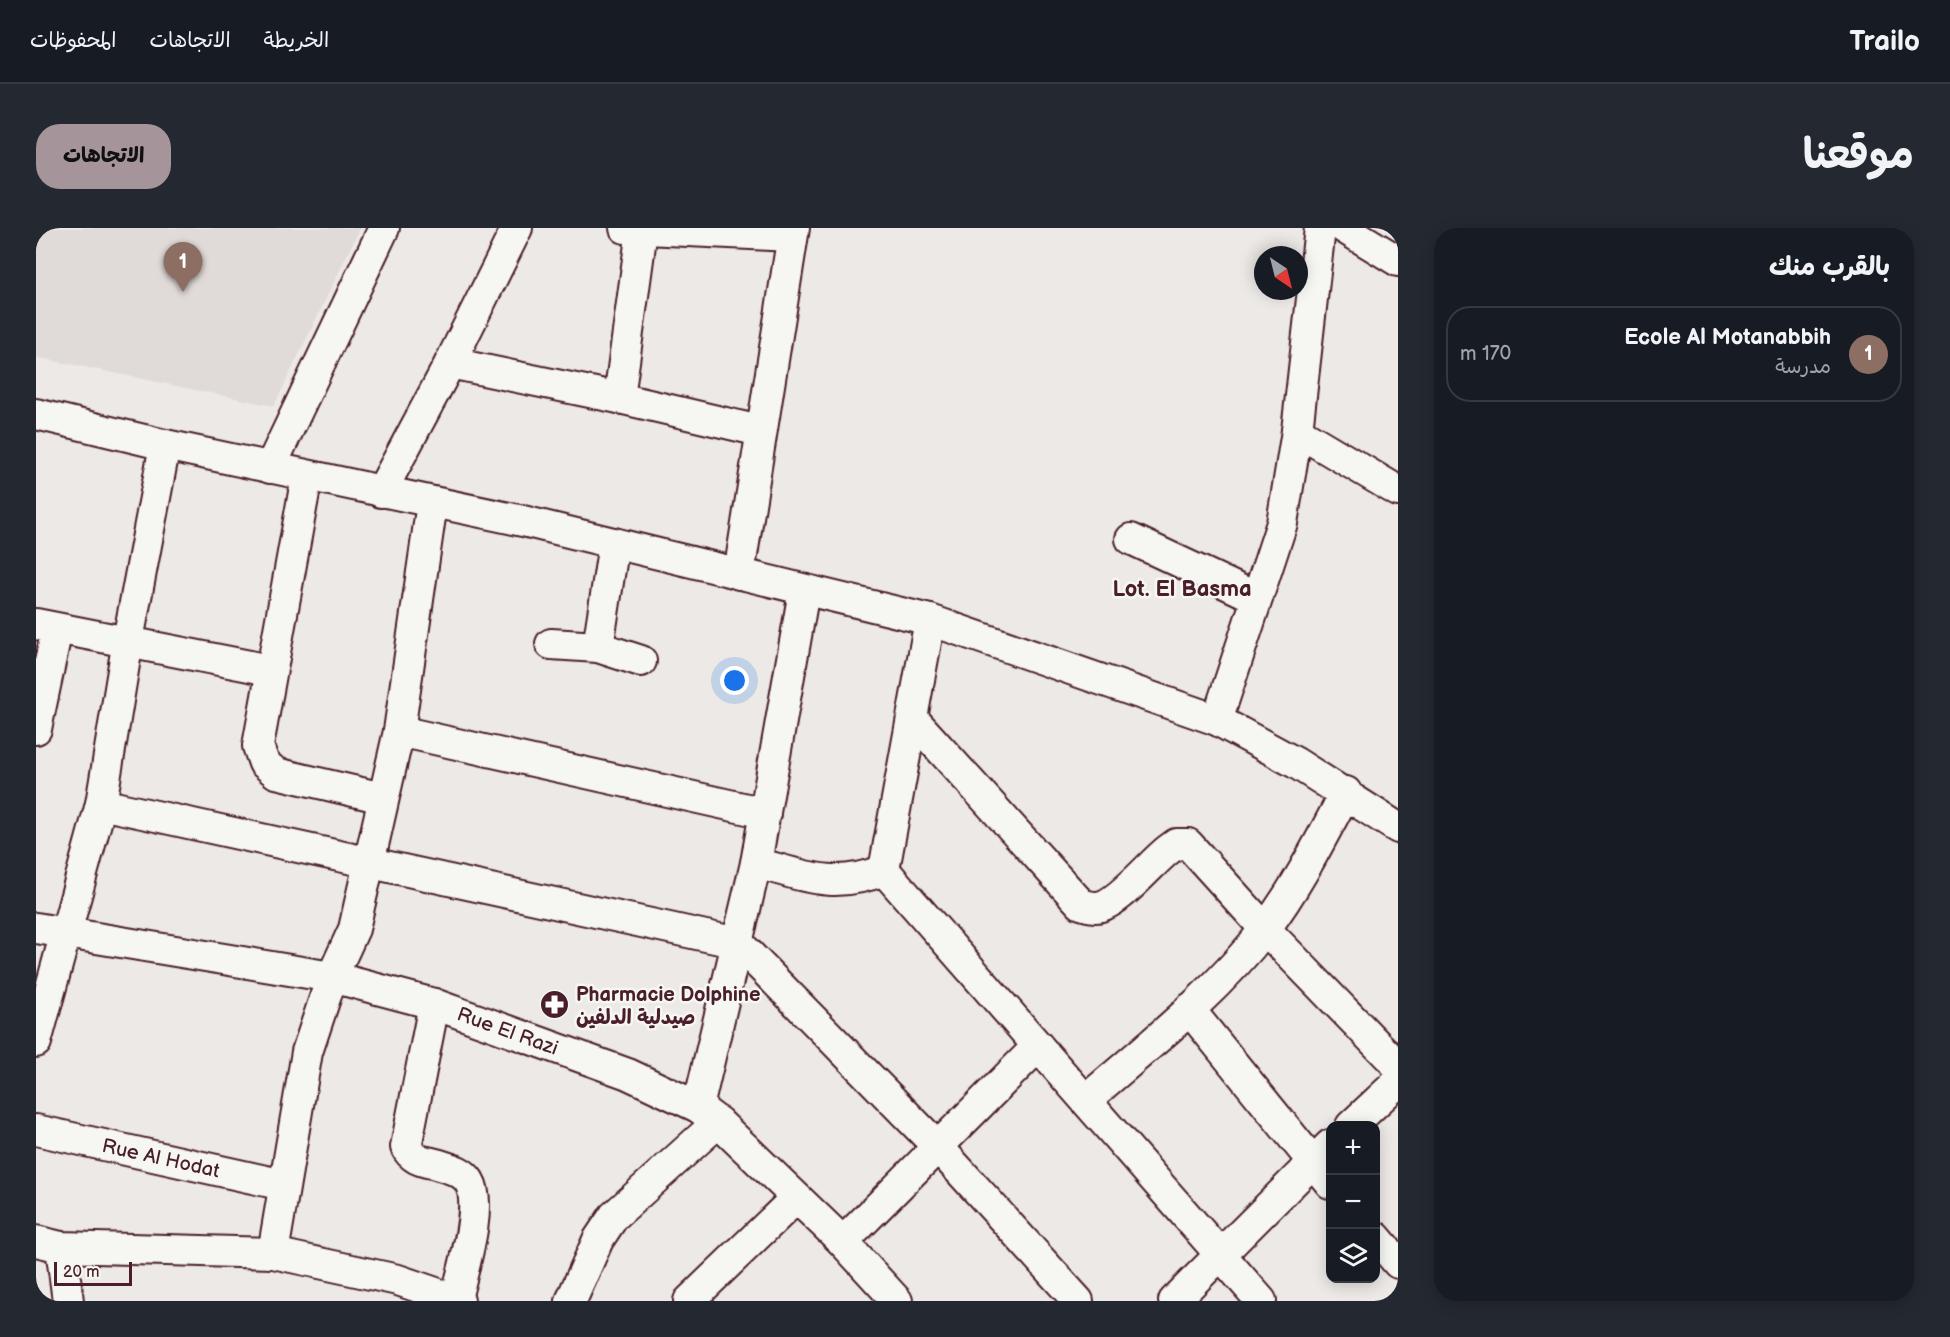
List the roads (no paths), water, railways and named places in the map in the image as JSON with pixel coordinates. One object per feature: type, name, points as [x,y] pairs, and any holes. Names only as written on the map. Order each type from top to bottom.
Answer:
[{"type":"street","points":[[270,468],[384,228]]},
{"type":"street","points":[[381,492],[450,363],[517,228]]},
{"type":"street","points":[[1217,720],[1282,523],[1298,431],[1320,228]]},
{"type":"street","points":[[1344,228],[1398,261]]},
{"type":"street","points":[[619,398],[634,229],[793,232],[739,574]]},
{"type":"street","points":[[450,363],[619,398],[760,431]]},
{"type":"street","points":[[36,414],[165,445],[614,543],[930,620],[1217,720],[1346,792],[1398,828]]},
{"type":"street","points":[[1298,431],[1398,491]]},
{"type":"street","points":[[36,1042],[101,804],[128,640],[165,445]]},
{"type":"street","points":[[307,476],[258,746],[264,764],[276,773],[383,798]]},
{"type":"street","points":[[273,1253],[307,1052],[332,977],[354,929],[399,731],[432,502]]},
{"type":"street","points":[[1131,539],[1257,598]]},
{"type":"street","points":[[598,647],[614,543]]},
{"type":"street","points":[[571,1301],[598,1240],[614,1216],[708,1115],[738,943],[756,863],[804,591]]},
{"type":"street","points":[[884,870],[930,620]]},
{"type":"street","points":[[36,729],[47,627],[128,640],[270,670]]},
{"type":"street","points":[[551,644],[598,647],[641,661]]},
{"type":"street","points":[[913,718],[1081,904],[1095,908],[1109,902],[1161,855],[1182,843],[1192,848],[1265,929],[1398,1066]]},
{"type":"street","points":[[399,731],[765,813]]},
{"type":"street","points":[[1087,1099],[1228,972],[1265,929],[1310,860],[1346,792]]},
{"type":"street","points":[[101,804],[738,943],[939,1148],[1078,1301]]},
{"type":"street","points":[[756,863],[828,882],[846,881],[884,870]]},
{"type":"street","points":[[884,870],[1087,1099],[1261,1301]]},
{"type":"street","name":"Rue El Razi","points":[[36,928],[67,935],[332,977],[434,1004],[628,1074],[708,1115],[843,1242],[883,1294]]},
{"type":"street","points":[[68,1301],[48,1244],[273,1253],[398,1280],[457,1300],[473,1219],[473,1192],[468,1180],[458,1171],[414,1158],[406,1147],[434,1004]]},
{"type":"street","points":[[1174,1301],[1221,1255],[1324,1163],[1189,1009]]},
{"type":"street","points":[[843,1242],[1038,1046]]},
{"type":"street","points":[[1355,1121],[1398,1082]]},
{"type":"street","name":"Rue Al Hodat","points":[[36,1130],[284,1185]]},
{"type":"street","points":[[689,1301],[796,1198]]},
{"type":"street","points":[[1380,1242],[1398,1263]]},
{"type":"place","name":"Ecole Al Motanabbih","points":[[183,292]]},
{"type":"place","name":"Pharmacie Dolphine صيدلية الدلفين","points":[[555,1005]]},
{"type":"district","name":"Lot. El Basma","points":[[1182,588]]}]
